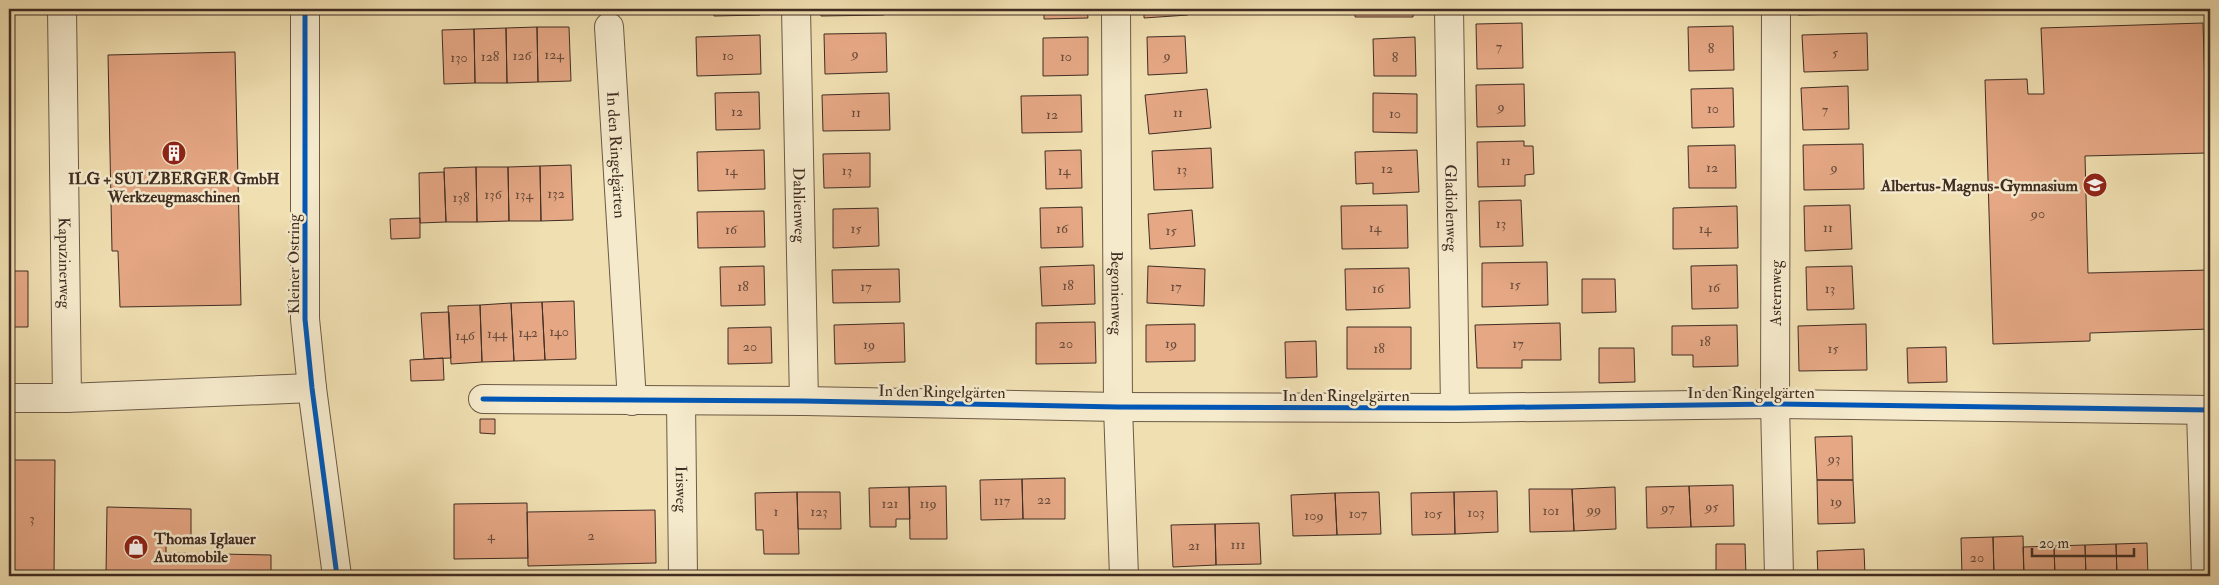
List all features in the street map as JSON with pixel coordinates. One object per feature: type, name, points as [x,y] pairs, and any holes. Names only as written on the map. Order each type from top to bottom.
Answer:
[{"type":"street","name":"Kapuzinerweg","points":[[62,9],[67,398]]},
{"type":"street","name":"Kleiner Ostring","points":[[305,9],[305,319],[312,388],[337,576]]},
{"type":"street","name":"Dahlienweg","points":[[796,9],[804,401]]},
{"type":"street","name":"Begonienweg","points":[[1116,9],[1118,407],[1124,576]]},
{"type":"street","name":"Gladiolenweg","points":[[1449,9],[1455,408]]},
{"type":"street","name":"Asternweg","points":[[1776,9],[1775,404],[1779,576]]},
{"type":"street","name":"In den Ringelgärten","points":[[609,27],[632,401]]},
{"type":"street","points":[[9,398],[67,398],[312,388]]},
{"type":"street","name":"In den Ringelgärten","points":[[483,399],[681,402],[804,401],[1118,407],[1455,408],[1775,404],[2206,410]]},
{"type":"street","name":"Irisweg","points":[[681,402],[683,576]]},
{"type":"street","points":[[2206,410],[2206,576]]},
{"type":"building","points":[[572,9],[631,9],[572,12]]},
{"type":"building","points":[[714,9],[760,9],[760,15],[714,16]]},
{"type":"building","points":[[821,9],[884,9],[884,15],[821,16]]},
{"type":"building","points":[[1044,9],[1087,9],[1088,18],[1044,19]]},
{"type":"building","points":[[1144,9],[1187,9],[1188,15],[1144,18]]},
{"type":"building","points":[[1355,9],[1414,9],[1413,17],[1355,17]]},
{"type":"building","points":[[1798,9],[1846,9],[1846,14],[1798,15]]},
{"type":"building","points":[[1522,23],[1523,68],[1477,69],[1476,24]]},
{"type":"building","name":"Albertus-Magnus-Gymnasium","points":[[2203,23],[2206,124],[2210,124],[2210,270],[2210,329],[2090,333],[2090,341],[1993,344],[1985,80],[2027,79],[2028,94],[2044,94],[2041,28]],"holes":[[[2207,153],[2210,270],[2088,273],[2085,156]]]},
{"type":"building","points":[[1733,26],[1734,70],[1689,71],[1688,27]]},
{"type":"building","points":[[537,27],[569,27],[571,81],[538,82]]},
{"type":"building","points":[[537,27],[538,82],[507,83],[506,28]]},
{"type":"building","points":[[506,28],[507,83],[475,83],[474,29]]},
{"type":"building","points":[[474,29],[475,83],[444,84],[442,30]]},
{"type":"building","points":[[886,33],[887,72],[825,74],[824,34]]},
{"type":"building","points":[[1867,33],[1868,70],[1804,72],[1802,35]]},
{"type":"building","points":[[760,35],[761,74],[697,76],[696,37]]},
{"type":"building","points":[[1185,36],[1187,73],[1148,75],[1147,37]]},
{"type":"building","points":[[1088,37],[1088,75],[1043,76],[1043,38]]},
{"type":"building","points":[[1415,37],[1416,76],[1374,76],[1373,39]]},
{"type":"building","name":"ILG + SULZBERGER GmbH Werkzeugmaschinen","points":[[235,52],[241,305],[120,307],[118,251],[112,251],[108,55]]},
{"type":"building","points":[[1524,84],[1525,126],[1477,127],[1476,85]]},
{"type":"building","points":[[1848,86],[1849,129],[1803,130],[1801,88]]},
{"type":"building","points":[[1733,88],[1734,127],[1692,128],[1691,89]]},
{"type":"building","points":[[1207,89],[1211,128],[1149,134],[1145,95]]},
{"type":"building","points":[[759,92],[760,129],[716,130],[715,93]]},
{"type":"building","points":[[889,93],[890,130],[823,131],[822,95]]},
{"type":"building","points":[[1373,93],[1417,94],[1417,133],[1373,132]]},
{"type":"building","points":[[1081,95],[1082,132],[1022,133],[1021,96]]},
{"type":"building","points":[[1524,141],[1524,146],[1533,146],[1534,174],[1525,175],[1525,186],[1478,187],[1477,142]]},
{"type":"building","points":[[1863,144],[1864,189],[1804,190],[1803,145]]},
{"type":"building","points":[[1735,145],[1736,188],[1689,188],[1688,146]]},
{"type":"building","points":[[1211,148],[1213,188],[1154,190],[1152,151]]},
{"type":"building","points":[[764,150],[765,189],[698,191],[697,152]]},
{"type":"building","points":[[1081,150],[1082,188],[1046,189],[1045,151]]},
{"type":"building","points":[[1417,150],[1419,192],[1373,194],[1373,183],[1356,184],[1355,152]]},
{"type":"building","points":[[870,153],[870,187],[824,188],[823,154]]},
{"type":"building","points":[[571,165],[573,220],[541,221],[540,166]]},
{"type":"building","points":[[540,166],[541,221],[509,221],[508,167]]},
{"type":"building","points":[[476,167],[508,167],[509,221],[477,222]]},
{"type":"building","points":[[476,167],[477,222],[446,222],[444,168]]},
{"type":"building","points":[[444,172],[446,222],[420,223],[419,173]]},
{"type":"building","points":[[1521,200],[1523,246],[1480,247],[1479,201]]},
{"type":"building","points":[[1407,205],[1408,248],[1342,249],[1341,206]]},
{"type":"building","points":[[1850,205],[1852,249],[1805,251],[1804,206]]},
{"type":"building","points":[[1737,206],[1738,248],[1673,249],[1673,208]]},
{"type":"building","points":[[1082,207],[1083,247],[1041,248],[1040,208]]},
{"type":"building","points":[[878,208],[879,246],[833,248],[833,209]]},
{"type":"building","points":[[1192,210],[1195,246],[1150,249],[1148,214]]},
{"type":"building","points":[[764,211],[765,247],[698,248],[697,212]]},
{"type":"building","points":[[420,218],[420,238],[391,239],[390,219]]},
{"type":"building","points":[[1547,262],[1548,305],[1482,307],[1482,263]]},
{"type":"building","points":[[1094,265],[1095,304],[1042,306],[1040,267]]},
{"type":"building","points":[[1737,265],[1738,308],[1692,309],[1691,266]]},
{"type":"building","points":[[764,266],[765,305],[721,306],[720,267]]},
{"type":"building","points":[[1148,266],[1205,269],[1204,306],[1147,303]]},
{"type":"building","points":[[1852,266],[1854,309],[1807,310],[1806,267]]},
{"type":"building","points":[[1409,268],[1410,308],[1346,310],[1345,269]]},
{"type":"building","points":[[899,269],[900,302],[833,303],[832,270]]},
{"type":"building","points":[[9,271],[28,271],[28,327],[9,327]]},
{"type":"building","points":[[1582,279],[1615,279],[1616,312],[1582,313]]},
{"type":"building","points":[[574,301],[576,359],[545,360],[542,302]]},
{"type":"building","points":[[542,302],[545,360],[514,361],[511,303]]},
{"type":"building","points":[[511,303],[514,361],[482,362],[480,305]]},
{"type":"building","points":[[480,305],[482,362],[451,364],[448,306]]},
{"type":"building","points":[[449,312],[451,358],[424,359],[421,313]]},
{"type":"building","points":[[1095,322],[1096,363],[1036,364],[1036,323]]},
{"type":"building","points":[[904,323],[905,362],[835,364],[834,325]]},
{"type":"building","points":[[1560,323],[1561,360],[1522,360],[1522,368],[1477,368],[1475,325]]},
{"type":"building","points":[[1195,324],[1195,361],[1146,362],[1146,325]]},
{"type":"building","points":[[1866,324],[1867,370],[1799,371],[1798,326]]},
{"type":"building","points":[[1737,325],[1738,366],[1693,367],[1693,355],[1672,355],[1672,326]]},
{"type":"building","points":[[771,327],[772,363],[728,364],[728,328]]},
{"type":"building","points":[[1347,327],[1411,327],[1411,369],[1347,369]]},
{"type":"building","points":[[1316,341],[1317,377],[1286,378],[1285,342]]},
{"type":"building","points":[[1946,347],[1947,382],[1908,383],[1907,348]]},
{"type":"building","points":[[1599,348],[1634,348],[1635,382],[1599,383]]},
{"type":"building","points":[[443,358],[444,380],[411,381],[410,360]]},
{"type":"building","points":[[480,419],[495,419],[495,434],[480,433]]},
{"type":"building","points":[[1852,436],[1853,480],[1817,480],[1815,437]]},
{"type":"building","points":[[9,460],[55,460],[54,576],[9,576]]},
{"type":"building","points":[[1065,478],[1065,519],[1023,519],[1022,479]]},
{"type":"building","points":[[1022,479],[1023,519],[981,520],[980,480]]},
{"type":"building","points":[[1817,480],[1853,480],[1855,523],[1818,524]]},
{"type":"building","points":[[1733,485],[1734,526],[1691,527],[1689,486]]},
{"type":"building","points":[[946,486],[947,539],[910,539],[909,487]]},
{"type":"building","points":[[1689,486],[1691,527],[1647,528],[1646,487]]},
{"type":"building","points":[[909,487],[910,519],[896,519],[896,527],[870,527],[869,488]]},
{"type":"building","points":[[1615,487],[1616,529],[1574,531],[1572,489]]},
{"type":"building","points":[[1529,489],[1572,489],[1574,531],[1530,532]]},
{"type":"building","points":[[1497,491],[1498,532],[1455,534],[1454,492]]},
{"type":"building","points":[[797,492],[840,492],[841,529],[798,529]]},
{"type":"building","points":[[797,492],[799,554],[764,554],[763,530],[756,530],[755,493]]},
{"type":"building","points":[[1379,492],[1381,534],[1337,535],[1335,493]]},
{"type":"building","points":[[1454,492],[1455,534],[1412,535],[1411,493]]},
{"type":"building","points":[[1335,493],[1337,535],[1293,536],[1291,495]]},
{"type":"building","points":[[527,503],[528,558],[454,559],[454,504]]},
{"type":"building","name":"Thomas Iglauer Automobile","points":[[107,507],[191,509],[191,540],[166,540],[166,553],[271,555],[271,576],[106,576]]},
{"type":"building","points":[[655,510],[656,563],[528,566],[527,512]]},
{"type":"building","points":[[1259,523],[1261,564],[1216,565],[1215,524]]},
{"type":"building","points":[[1215,524],[1216,565],[1173,567],[1171,525]]},
{"type":"building","points":[[2023,536],[2024,576],[1994,576],[1993,537]]},
{"type":"building","points":[[1993,537],[1994,576],[1962,576],[1961,538]]},
{"type":"building","points":[[2147,543],[2148,576],[2117,576],[2116,544]]},
{"type":"building","points":[[1716,544],[1745,544],[1746,576],[1716,576]]},
{"type":"building","points":[[2116,544],[2117,576],[2086,576],[2085,545]]},
{"type":"building","points":[[2085,545],[2086,576],[2055,576],[2054,546]]},
{"type":"building","points":[[2054,546],[2055,576],[2024,576],[2023,547]]},
{"type":"building","points":[[1864,549],[1865,576],[1818,576],[1817,551]]},
{"type":"cycle path","points":[[305,9],[305,319],[312,388],[337,576]]},
{"type":"cycle path","points":[[483,399],[804,401],[1118,407],[1455,408],[1775,404],[2210,410]]},
{"type":"place","name":"ILG + SULZBERGER GmbH Werkzeugmaschinen","points":[[174,153]]},
{"type":"place","name":"Albertus-Magnus-Gymnasium","points":[[2095,185]]},
{"type":"place","name":"Thomas Iglauer Automobile","points":[[136,547]]}]
